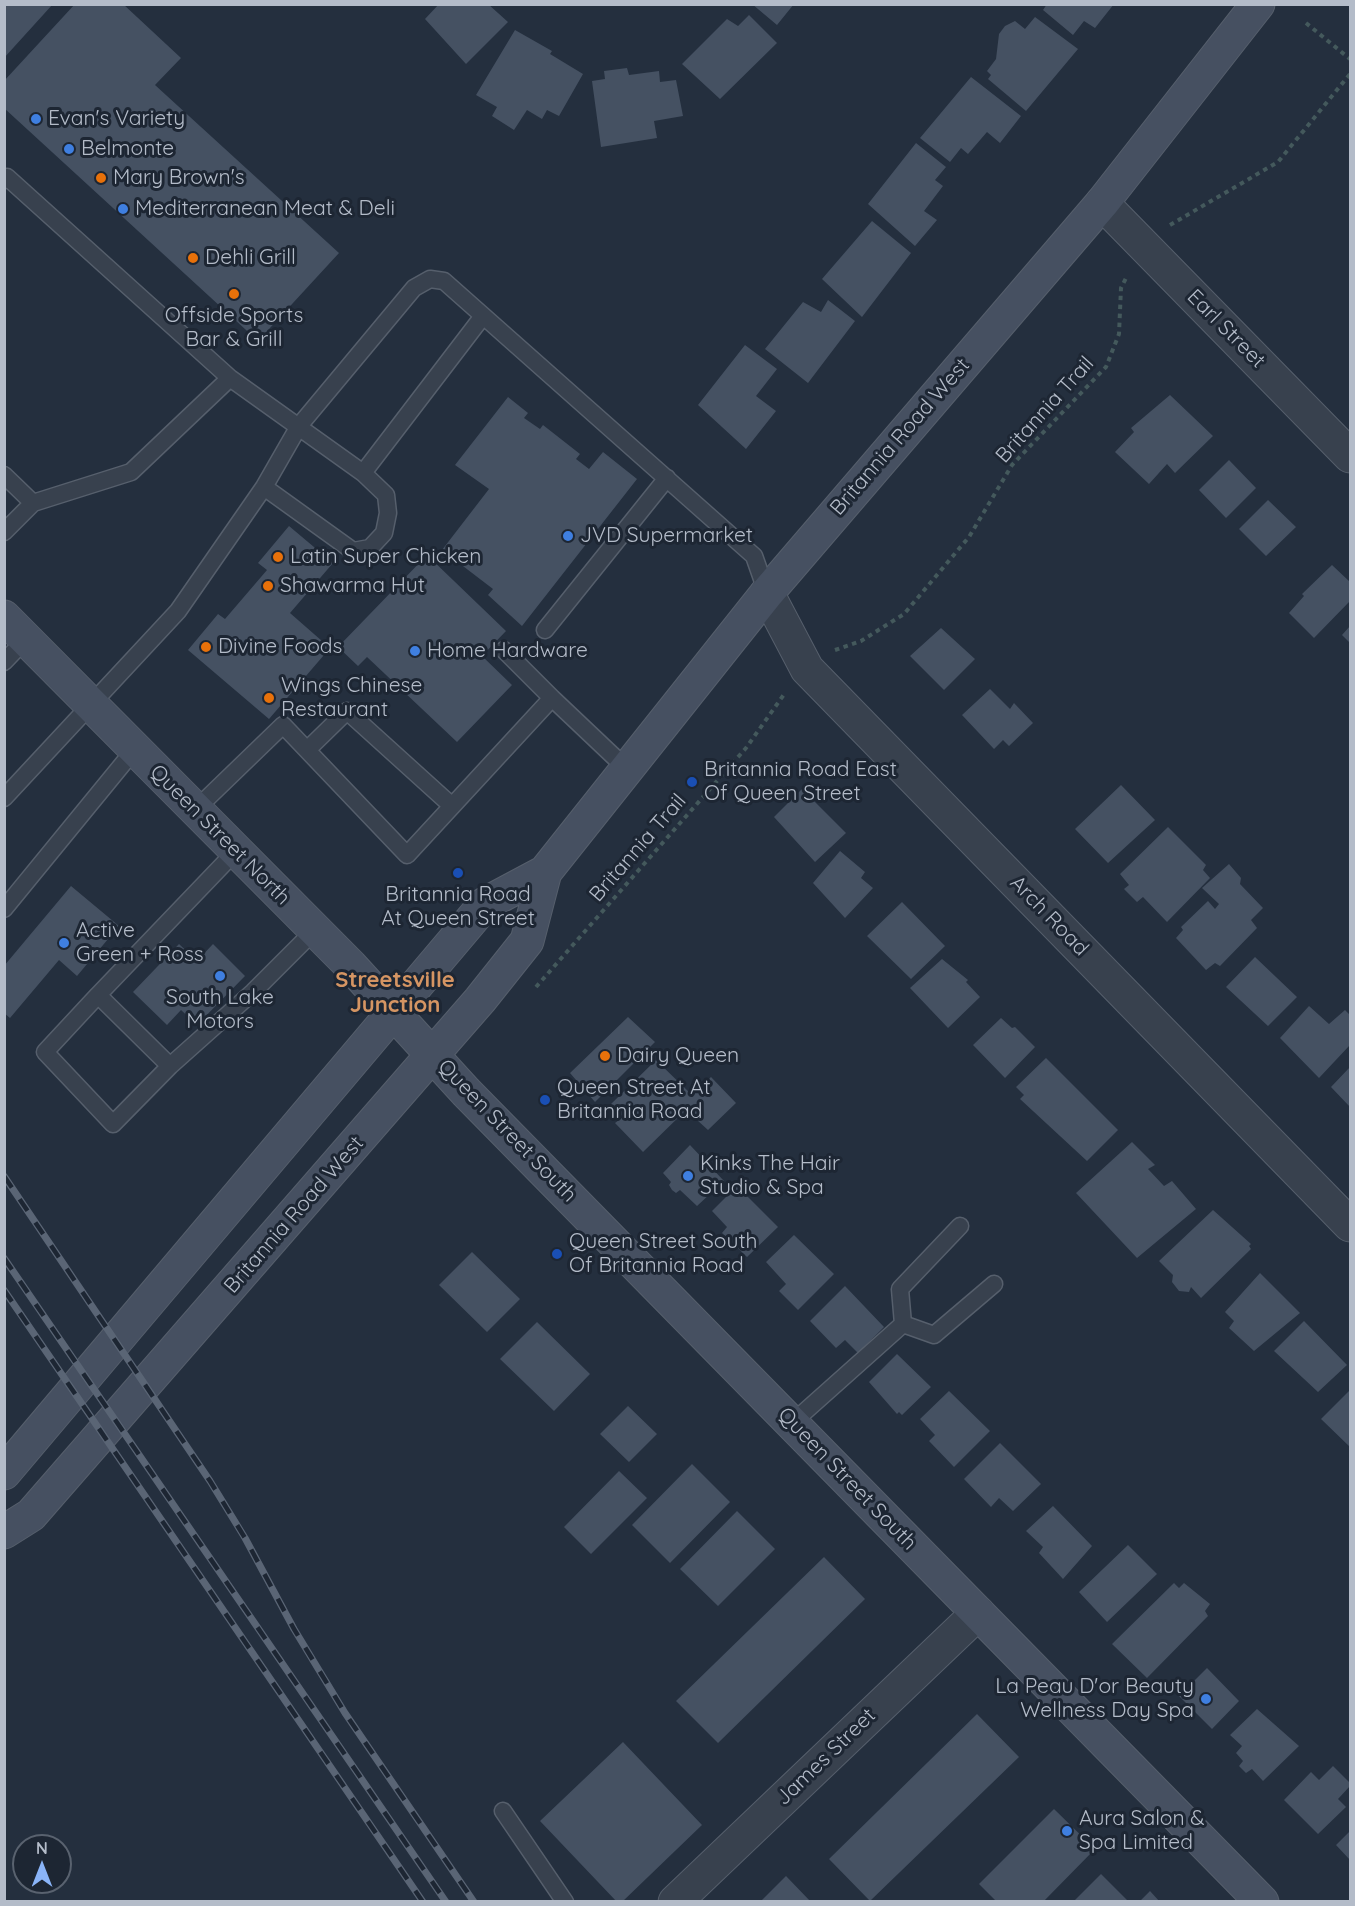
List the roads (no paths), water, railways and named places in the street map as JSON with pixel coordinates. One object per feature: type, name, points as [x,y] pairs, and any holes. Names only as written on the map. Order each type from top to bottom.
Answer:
[{"type":"main road","name":"Britannia Road West","points":[[4,1473],[485,904],[545,872],[767,593],[1102,202],[1258,4]]},
{"type":"main road","name":"Queen Street North","points":[[15,628],[315,930],[433,1055]]},
{"type":"main road","name":"Britannia Road West","points":[[4,1532],[31,1515],[433,1055],[528,941],[545,872]]},
{"type":"main road","name":"Queen Street South","points":[[433,1055],[1262,1902]]},
{"type":"street","name":"Earl Street","points":[[1102,202],[1350,456]]},
{"type":"street","name":"Arch Road","points":[[767,593],[807,669],[1350,1226]]},
{"type":"street","name":"James Street","points":[[675,1902],[978,1613]]},
{"type":"lane","points":[[4,180],[7,177],[230,378],[363,473],[386,495],[388,513],[384,533],[370,548],[353,551],[264,487]]},
{"type":"lane","points":[[4,798],[178,611],[264,487],[300,426],[414,288],[430,279],[444,281],[754,556],[767,593]]},
{"type":"lane","points":[[363,473],[483,316]]},
{"type":"lane","points":[[4,532],[33,503],[132,472],[230,378]]},
{"type":"lane","points":[[4,475],[33,503]]},
{"type":"lane","points":[[545,630],[667,478]]},
{"type":"lane","points":[[4,662],[15,628]]},
{"type":"lane","points":[[504,650],[627,769]]},
{"type":"lane","points":[[195,810],[284,725],[407,855],[552,698]]},
{"type":"lane","points":[[307,750],[347,711],[452,806]]},
{"type":"lane","points":[[4,909],[135,749]]},
{"type":"lane","points":[[236,851],[98,994],[45,1053],[113,1124],[170,1066],[253,992],[315,930]]},
{"type":"lane","points":[[98,994],[170,1066]]},
{"type":"lane","points":[[903,1324],[900,1290],[960,1226]]},
{"type":"lane","points":[[903,1324],[934,1335],[994,1284]]},
{"type":"lane","points":[[792,1423],[903,1324]]},
{"type":"lane","points":[[503,1811],[566,1902]]},
{"type":"railway","points":[[4,1176],[210,1481],[245,1538],[294,1629],[345,1713],[474,1902]]},
{"type":"railway","points":[[4,1258],[446,1902]]},
{"type":"railway","points":[[4,1290],[423,1902]]},
{"type":"place","name":"Evan's Variety","points":[[36,119]]},
{"type":"place","name":"Belmonte","points":[[69,149]]},
{"type":"place","name":"Mary Brown's","points":[[101,178]]},
{"type":"place","name":"Mediterranean Meat & Deli","points":[[123,209]]},
{"type":"place","name":"Dehli Grill","points":[[193,258]]},
{"type":"place","name":"Offside Sports Bar & Grill","points":[[234,294]]},
{"type":"place","name":"JVD Supermarket","points":[[568,536]]},
{"type":"place","name":"Latin Super Chicken","points":[[278,557]]},
{"type":"place","name":"Shawarma Hut","points":[[268,586]]},
{"type":"place","name":"Divine Foods","points":[[206,647]]},
{"type":"place","name":"Home Hardware","points":[[415,651]]},
{"type":"place","name":"Wings Chinese Restaurant","points":[[269,698]]},
{"type":"place","name":"Britannia Road East Of Queen Street","points":[[692,782]]},
{"type":"place","name":"Britannia Road At Queen Street","points":[[458,873]]},
{"type":"place","name":"Active Green + Ross","points":[[64,943]]},
{"type":"place","name":"South Lake Motors","points":[[220,976]]},
{"type":"place","name":"Dairy Queen","points":[[605,1056]]},
{"type":"place","name":"Queen Street At Britannia Road","points":[[545,1100]]},
{"type":"place","name":"Kinks The Hair Studio & Spa","points":[[688,1176]]},
{"type":"place","name":"Queen Street South Of Britannia Road","points":[[557,1254]]},
{"type":"place","name":"La Peau D'or Beauty Wellness Day Spa","points":[[1206,1699]]},
{"type":"place","name":"Aura Salon & Spa Limited","points":[[1067,1831]]},
{"type":"district","name":"Streetsville Junction","points":[[395,992]]}]
